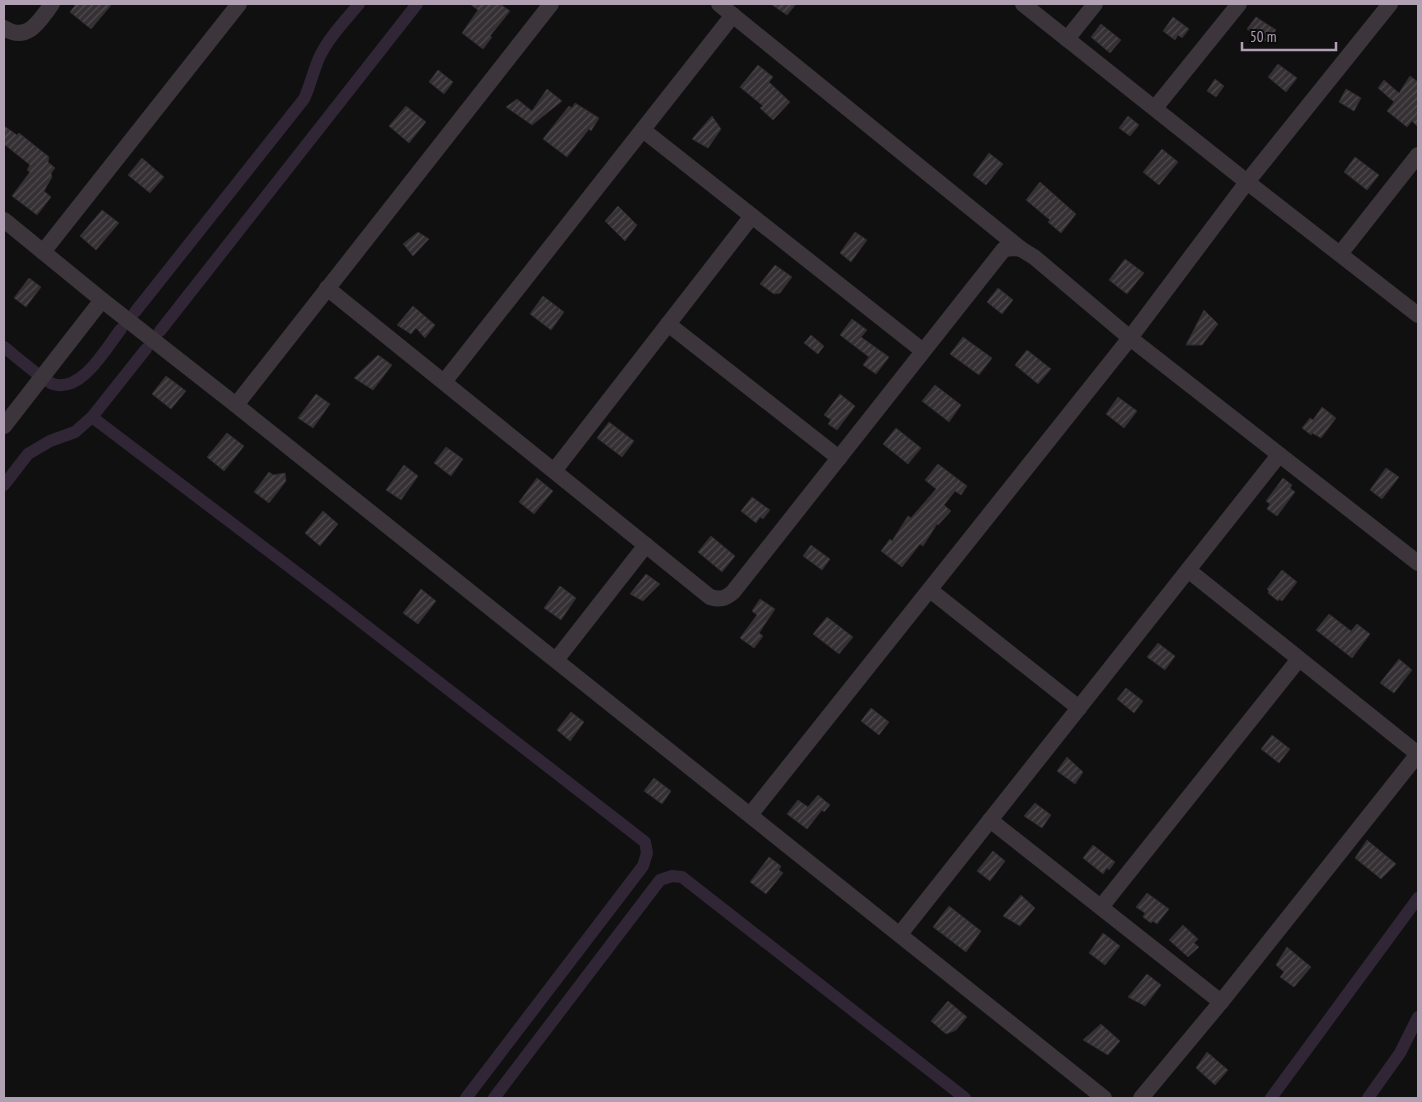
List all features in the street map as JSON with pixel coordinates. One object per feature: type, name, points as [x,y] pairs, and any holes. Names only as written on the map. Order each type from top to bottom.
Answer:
[{"type":"street","points":[[4,28],[14,34],[25,33],[34,28],[52,4]]},
{"type":"street","points":[[43,252],[239,4]]},
{"type":"street","points":[[236,405],[552,4]]},
{"type":"street","points":[[719,4],[1021,249],[1034,257],[1130,338],[1418,563]]},
{"type":"street","points":[[1023,4],[1418,315]]},
{"type":"street","points":[[1067,39],[1095,4]]},
{"type":"street","points":[[1155,108],[1239,4]]},
{"type":"street","points":[[750,815],[1130,338],[1247,182],[1390,4]]},
{"type":"street","points":[[444,382],[733,15]]},
{"type":"street","points":[[643,130],[923,351]]},
{"type":"street","points":[[1340,254],[1418,155]]},
{"type":"street","points":[[554,471],[752,216]]},
{"type":"street","points":[[4,220],[1104,1098]]},
{"type":"street","points":[[327,288],[710,597],[718,599],[726,598],[733,592],[1004,249],[1021,249]]},
{"type":"street","points":[[4,426],[102,300]]},
{"type":"street","points":[[668,324],[839,458]]},
{"type":"street","points":[[900,934],[1279,454]]},
{"type":"street","points":[[556,660],[646,545]]},
{"type":"street","points":[[1142,1098],[1221,1002],[1418,754],[1188,570]]},
{"type":"street","points":[[930,590],[1079,708]]},
{"type":"street","points":[[1101,907],[1300,659]]},
{"type":"street","points":[[990,820],[1221,1002]]},
{"type":"building","points":[[76,4],[112,4],[91,29],[70,12]]},
{"type":"building","points":[[470,4],[500,4],[510,11],[490,36],[492,37],[483,49],[462,33],[478,10]]},
{"type":"building","points":[[771,4],[796,4],[787,15]]},
{"type":"building","points":[[1173,17],[1189,29],[1182,38],[1178,35],[1175,40],[1163,31]]},
{"type":"building","points":[[1256,17],[1276,30],[1268,43],[1247,29]]},
{"type":"building","points":[[1101,24],[1121,40],[1110,53],[1091,37]]},
{"type":"building","points":[[1278,64],[1297,78],[1286,92],[1268,77]]},
{"type":"building","points":[[758,65],[773,77],[769,82],[790,102],[773,120],[760,108],[763,106],[740,87]]},
{"type":"building","points":[[438,70],[453,82],[444,94],[429,82]]},
{"type":"building","points":[[1410,76],[1418,82],[1418,127],[1412,121],[1407,127],[1387,111],[1394,102],[1378,88],[1384,80],[1399,93]]},
{"type":"building","points":[[1215,79],[1224,86],[1216,97],[1207,91]]},
{"type":"building","points":[[547,89],[562,101],[532,125],[506,107],[517,99],[532,111]]},
{"type":"building","points":[[1346,89],[1361,98],[1354,111],[1339,102]]},
{"type":"building","points":[[575,103],[599,118],[591,131],[589,129],[567,157],[543,139],[569,106],[572,108]]},
{"type":"building","points":[[406,106],[426,122],[409,143],[389,126]]},
{"type":"building","points":[[712,116],[721,129],[708,148],[692,139]]},
{"type":"building","points":[[1128,116],[1139,125],[1130,136],[1119,128]]},
{"type":"building","points":[[4,126],[17,135],[19,133],[49,157],[48,162],[55,168],[44,191],[51,197],[37,215],[12,196],[30,172],[27,170],[30,165],[4,144]]},
{"type":"building","points":[[1162,149],[1178,162],[1159,185],[1143,172]]},
{"type":"building","points":[[989,153],[1003,164],[986,185],[973,175]]},
{"type":"building","points":[[1355,157],[1379,175],[1367,190],[1344,172]]},
{"type":"building","points":[[142,158],[164,177],[150,193],[128,175]]},
{"type":"building","points":[[1040,182],[1076,214],[1061,233],[1048,222],[1050,220],[1026,200]]},
{"type":"building","points":[[618,206],[637,225],[625,241],[605,221]]},
{"type":"building","points":[[102,210],[119,223],[96,250],[80,236]]},
{"type":"building","points":[[418,232],[429,239],[413,256],[403,244]]},
{"type":"building","points":[[855,232],[867,240],[851,262],[840,253]]},
{"type":"building","points":[[1125,259],[1144,273],[1127,294],[1109,280]]},
{"type":"building","points":[[775,265],[792,277],[780,293],[774,294],[760,284]]},
{"type":"building","points":[[29,278],[41,287],[26,307],[14,298]]},
{"type":"building","points":[[998,288],[1013,300],[1002,314],[987,302]]},
{"type":"building","points":[[543,296],[564,312],[551,330],[530,314]]},
{"type":"building","points":[[413,306],[435,325],[425,338],[416,328],[411,334],[397,325]]},
{"type":"building","points":[[1204,310],[1218,324],[1202,345],[1186,345]]},
{"type":"building","points":[[852,319],[867,330],[861,337],[889,357],[876,374],[863,365],[869,357],[840,335]]},
{"type":"building","points":[[811,335],[824,346],[818,354],[804,343]]},
{"type":"building","points":[[963,337],[992,358],[979,375],[950,354]]},
{"type":"building","points":[[1027,350],[1051,369],[1038,384],[1015,365]]},
{"type":"building","points":[[378,355],[392,365],[373,390],[354,378]]},
{"type":"building","points":[[166,376],[186,391],[171,409],[152,394]]},
{"type":"building","points":[[935,385],[961,405],[949,422],[922,401]]},
{"type":"building","points":[[316,394],[330,404],[313,428],[298,418]]},
{"type":"building","points":[[840,394],[855,406],[837,430],[828,424],[831,420],[824,415]]},
{"type":"building","points":[[1118,397],[1137,411],[1124,428],[1106,414]]},
{"type":"building","points":[[1322,407],[1336,418],[1321,438],[1312,433],[1311,435],[1302,428],[1310,418],[1313,420]]},
{"type":"building","points":[[609,422],[634,441],[622,457],[597,438]]},
{"type":"building","points":[[896,428],[921,448],[908,464],[883,444]]},
{"type":"building","points":[[227,433],[244,446],[224,471],[207,457]]},
{"type":"building","points":[[446,447],[463,459],[451,476],[434,463]]},
{"type":"building","points":[[938,464],[967,486],[961,495],[955,491],[944,505],[951,511],[937,524],[923,546],[920,544],[902,567],[881,551],[890,539],[892,541],[908,516],[911,518],[936,489],[925,480]]},
{"type":"building","points":[[404,465],[418,476],[401,500],[386,490]]},
{"type":"building","points":[[1386,468],[1399,477],[1382,499],[1370,490]]},
{"type":"building","points":[[269,472],[273,475],[285,473],[286,481],[269,503],[254,492]]},
{"type":"building","points":[[537,478],[553,491],[534,514],[519,502]]},
{"type":"building","points":[[1283,478],[1292,485],[1290,488],[1295,492],[1277,516],[1267,509],[1270,504],[1266,501]]},
{"type":"building","points":[[752,497],[770,510],[763,519],[760,517],[756,523],[741,511]]},
{"type":"building","points":[[323,511],[338,524],[320,546],[305,533]]},
{"type":"building","points":[[711,536],[735,556],[722,572],[698,552]]},
{"type":"building","points":[[811,545],[830,559],[822,570],[803,556]]},
{"type":"building","points":[[1282,570],[1297,582],[1282,601],[1279,599],[1278,601],[1268,593],[1267,589]]},
{"type":"building","points":[[646,574],[660,584],[643,601],[630,594]]},
{"type":"building","points":[[560,586],[576,598],[561,620],[544,608]]},
{"type":"building","points":[[421,589],[436,601],[418,624],[403,613]]},
{"type":"building","points":[[760,599],[775,609],[759,633],[763,636],[754,648],[740,638],[757,615],[752,611]]},
{"type":"building","points":[[1329,614],[1351,631],[1357,624],[1370,634],[1352,658],[1316,630]]},
{"type":"building","points":[[827,617],[853,637],[839,654],[813,634]]},
{"type":"building","points":[[1158,643],[1175,656],[1165,670],[1147,657]]},
{"type":"building","points":[[1399,659],[1412,670],[1394,693],[1380,683]]},
{"type":"building","points":[[1126,688],[1143,701],[1134,713],[1117,699]]},
{"type":"building","points":[[871,708],[889,722],[879,735],[861,721]]},
{"type":"building","points":[[571,712],[584,722],[570,741],[557,730]]},
{"type":"building","points":[[1272,735],[1290,749],[1279,763],[1261,749]]},
{"type":"building","points":[[1067,757],[1083,772],[1075,784],[1057,771]]},
{"type":"building","points":[[654,778],[671,791],[662,804],[644,791]]},
{"type":"building","points":[[818,795],[830,805],[824,812],[822,810],[807,829],[787,814],[798,800],[808,807]]},
{"type":"building","points":[[1035,803],[1051,815],[1042,828],[1024,816]]},
{"type":"building","points":[[1367,840],[1396,864],[1381,879],[1355,858]]},
{"type":"building","points":[[1093,845],[1115,862],[1103,874],[1083,858]]},
{"type":"building","points":[[993,851],[1005,861],[990,881],[977,871]]},
{"type":"building","points":[[769,857],[781,866],[779,870],[783,873],[766,894],[750,882]]},
{"type":"building","points":[[1147,893],[1169,909],[1157,924],[1153,921],[1151,923],[1143,917],[1145,913],[1136,907]]},
{"type":"building","points":[[1021,895],[1035,908],[1020,926],[1003,916]]},
{"type":"building","points":[[949,906],[981,931],[966,952],[933,927]]},
{"type":"building","points":[[1183,925],[1198,939],[1194,943],[1199,947],[1188,957],[1169,940]]},
{"type":"building","points":[[1103,933],[1120,946],[1105,965],[1089,953]]},
{"type":"building","points":[[1287,947],[1311,967],[1294,987],[1280,977],[1284,972],[1276,965]]},
{"type":"building","points":[[1147,974],[1161,985],[1145,1006],[1128,997]]},
{"type":"building","points":[[948,1001],[967,1017],[956,1030],[946,1034],[931,1021]]},
{"type":"building","points":[[1101,1024],[1120,1041],[1108,1055],[1083,1040]]},
{"type":"building","points":[[1207,1052],[1228,1070],[1215,1085],[1196,1068]]},
{"type":"waterway","points":[[135,312],[304,99],[317,63],[327,44],[359,4]]},
{"type":"waterway","points":[[160,331],[417,4]]},
{"type":"waterway","points":[[4,347],[49,382],[64,385],[74,382],[83,376],[101,357],[121,329]]},
{"type":"waterway","points":[[4,485],[28,454],[50,441],[75,432],[92,417],[146,349]]},
{"type":"waterway","points":[[92,417],[333,600],[645,842],[647,853],[643,866],[466,1098]]},
{"type":"waterway","points":[[494,1098],[660,880],[672,876],[682,877],[965,1098]]},
{"type":"waterway","points":[[1271,1098],[1418,898]]},
{"type":"waterway","points":[[1368,1098],[1400,1053],[1418,1017]]}]
